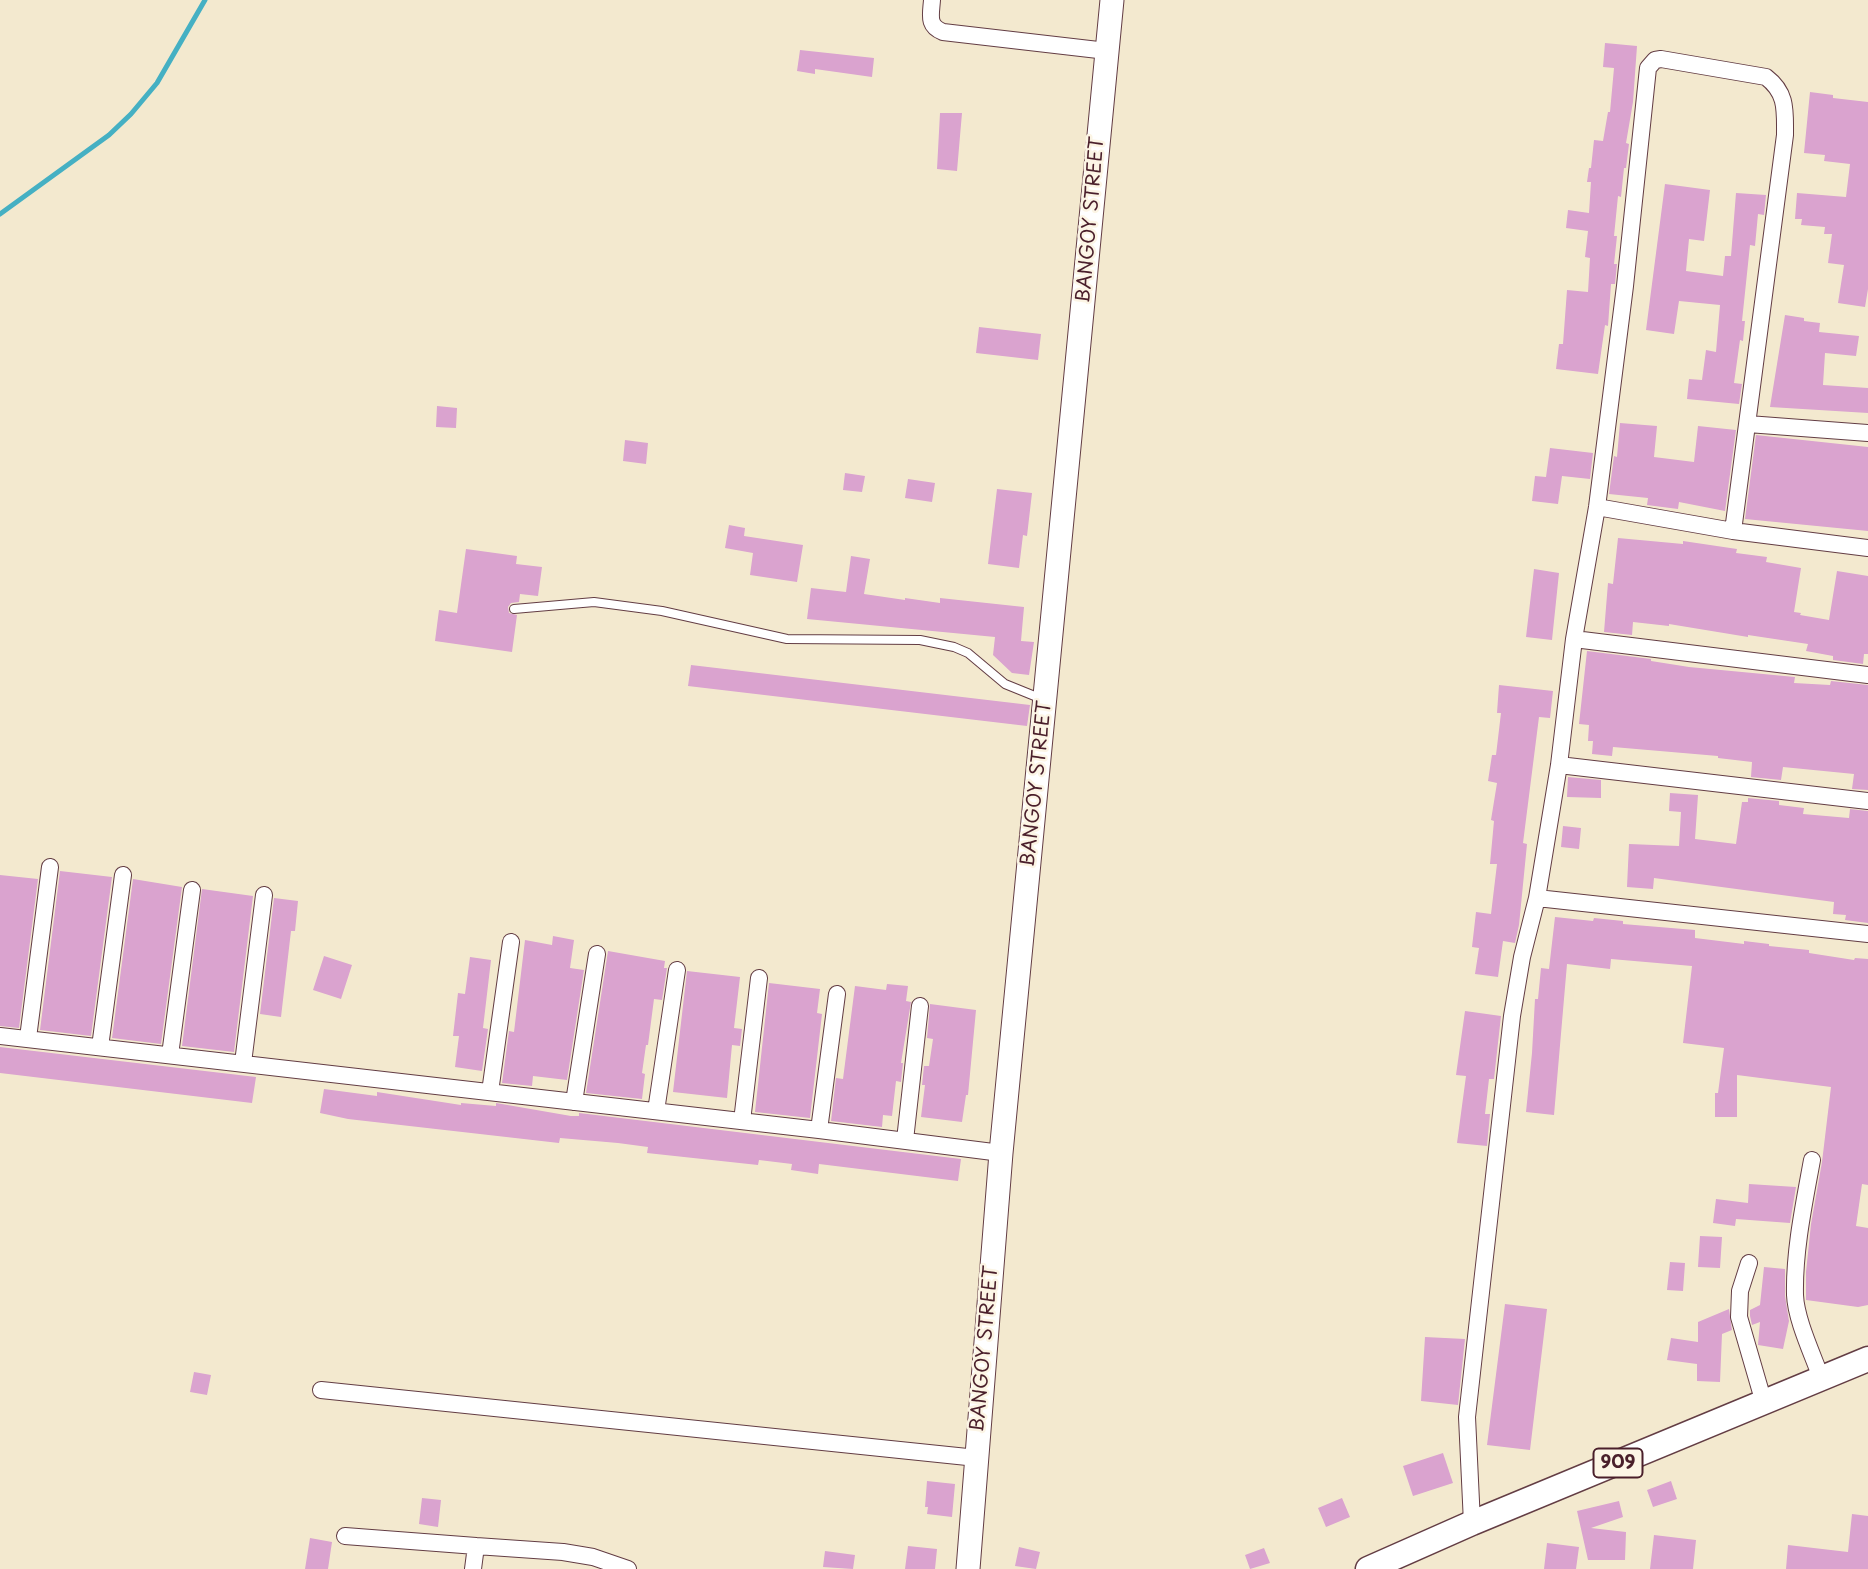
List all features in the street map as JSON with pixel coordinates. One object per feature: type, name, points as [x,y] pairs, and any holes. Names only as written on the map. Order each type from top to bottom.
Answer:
[{"type":"main road","name":"BANGOY STREET","points":[[968,1569],[1001,1153],[1112,0]]},
{"type":"main road","name":"909","points":[[1375,1568],[1472,1523],[1868,1359]]},
{"type":"street","points":[[932,0],[930,23],[943,32],[1107,51]]},
{"type":"street","points":[[1472,1523],[1467,1417],[1512,1016],[1522,957],[1537,898],[1559,765],[1574,639],[1597,507],[1626,286],[1648,68],[1661,58],[1766,77],[1777,86],[1785,101],[1785,135],[1733,531]]},
{"type":"street","points":[[1748,424],[1868,433]]},
{"type":"street","points":[[1597,507],[1733,531],[1868,548]]},
{"type":"street","points":[[1574,639],[1868,675]]},
{"type":"street","points":[[1559,765],[1868,801]]},
{"type":"street","points":[[27,1038],[50,867]]},
{"type":"street","points":[[100,1046],[123,875]]},
{"type":"street","points":[[170,1055],[192,890]]},
{"type":"street","points":[[243,1063],[264,895]]},
{"type":"street","points":[[1537,898],[1868,933]]},
{"type":"street","points":[[490,1092],[510,942]]},
{"type":"street","points":[[574,1102],[597,954]]},
{"type":"street","points":[[656,1111],[677,970]]},
{"type":"street","points":[[742,1121],[759,978]]},
{"type":"street","points":[[819,1130],[837,993]]},
{"type":"street","points":[[905,1140],[920,1006]]},
{"type":"street","points":[[0,1036],[1001,1153]]},
{"type":"street","points":[[1812,1160],[1803,1211],[1795,1296],[1821,1378]]},
{"type":"street","points":[[1749,1263],[1740,1291],[1739,1317],[1764,1403]]},
{"type":"street","points":[[321,1390],[977,1458]]},
{"type":"street","points":[[345,1536],[563,1552],[628,1569]]},
{"type":"street","points":[[473,1569],[476,1546]]},
{"type":"lane","points":[[513,609],[594,602],[662,611],[788,639],[920,640],[954,647],[968,653],[1005,684],[1045,700]]},
{"type":"building","points":[[1605,43],[1637,46],[1633,102],[1626,143],[1629,144],[1621,197],[1618,196],[1614,236],[1617,236],[1615,284],[1611,284],[1608,326],[1605,325],[1598,374],[1556,369],[1559,344],[1563,344],[1567,290],[1588,292],[1590,258],[1585,257],[1588,231],[1566,228],[1568,210],[1589,213],[1591,182],[1587,182],[1594,140],[1603,141],[1610,112],[1614,68],[1603,67]]},
{"type":"building","points":[[800,50],[874,58],[872,77],[815,69],[815,74],[797,71]]},
{"type":"building","points":[[1810,92],[1868,102],[1868,289],[1865,307],[1838,303],[1844,265],[1828,263],[1832,234],[1824,234],[1825,227],[1801,225],[1802,219],[1795,219],[1797,193],[1846,197],[1850,164],[1824,161],[1825,155],[1804,153]]},
{"type":"building","points":[[940,113],[962,113],[957,171],[937,169]]},
{"type":"building","points":[[1665,184],[1710,190],[1704,241],[1689,239],[1686,271],[1723,276],[1725,256],[1731,256],[1736,193],[1766,195],[1764,215],[1758,214],[1755,246],[1750,245],[1742,321],[1745,321],[1743,341],[1740,340],[1734,383],[1742,384],[1739,404],[1687,399],[1689,379],[1702,380],[1706,350],[1716,352],[1720,305],[1679,301],[1674,334],[1646,330]]},
{"type":"building","points":[[1785,315],[1820,323],[1819,332],[1859,336],[1856,356],[1825,353],[1823,385],[1868,388],[1868,413],[1770,407]]},
{"type":"building","points":[[979,327],[1041,334],[1038,360],[976,353]]},
{"type":"building","points":[[437,406],[457,408],[456,428],[436,427]]},
{"type":"building","points":[[1620,423],[1657,426],[1654,457],[1694,462],[1698,426],[1736,430],[1725,511],[1679,502],[1678,509],[1647,505],[1648,498],[1609,494],[1614,456],[1617,457]]},
{"type":"building","points":[[1756,435],[1868,447],[1868,531],[1745,519]]},
{"type":"building","points":[[625,440],[648,443],[646,464],[623,461]]},
{"type":"building","points":[[1550,448],[1593,453],[1590,479],[1562,476],[1558,504],[1532,501],[1535,476],[1546,477]]},
{"type":"building","points":[[845,473],[865,476],[862,492],[843,490]]},
{"type":"building","points":[[908,479],[935,483],[932,502],[905,498]]},
{"type":"building","points":[[997,489],[1032,493],[1027,536],[1023,535],[1019,568],[988,564]]},
{"type":"building","points":[[729,525],[745,528],[744,536],[803,545],[797,582],[750,575],[753,553],[725,548]]},
{"type":"building","points":[[1618,538],[1683,544],[1683,541],[1737,549],[1736,553],[1767,557],[1766,562],[1801,568],[1794,612],[1829,620],[1837,571],[1868,576],[1868,654],[1864,654],[1863,664],[1833,660],[1833,656],[1806,651],[1808,644],[1669,624],[1633,622],[1632,635],[1604,632],[1608,583],[1613,584]]},
{"type":"building","points":[[466,549],[517,556],[516,564],[542,567],[538,596],[520,594],[519,602],[511,603],[508,607],[509,613],[517,615],[512,652],[435,641],[439,610],[457,613]]},
{"type":"building","points":[[851,556],[870,559],[864,594],[940,603],[940,598],[1024,607],[1021,641],[1034,642],[1029,675],[1012,673],[993,655],[995,637],[807,619],[811,588],[846,592]]},
{"type":"building","points":[[1534,569],[1559,573],[1552,640],[1526,637]]},
{"type":"building","points":[[1587,651],[1689,667],[1795,677],[1794,683],[1830,685],[1831,681],[1868,685],[1868,790],[1852,789],[1854,774],[1783,767],[1781,780],[1751,777],[1752,762],[1718,756],[1613,747],[1612,756],[1592,754],[1593,741],[1588,741],[1589,725],[1579,724]]},
{"type":"building","points":[[691,665],[1030,705],[1027,726],[688,686]]},
{"type":"building","points":[[1499,685],[1553,691],[1550,718],[1539,717],[1523,843],[1527,844],[1519,925],[1515,943],[1503,941],[1498,977],[1475,974],[1479,948],[1472,947],[1476,912],[1491,914],[1497,864],[1490,864],[1494,821],[1491,820],[1497,783],[1488,781],[1492,755],[1496,755],[1501,713],[1497,713]]},
{"type":"building","points":[[1568,777],[1601,780],[1601,798],[1567,797]]},
{"type":"building","points":[[1670,793],[1698,795],[1695,839],[1736,844],[1742,802],[1748,802],[1748,798],[1779,801],[1779,805],[1804,808],[1803,814],[1849,818],[1850,809],[1868,811],[1868,923],[1845,920],[1846,915],[1833,914],[1834,902],[1654,878],[1653,889],[1627,887],[1629,844],[1679,846],[1681,812],[1669,811]]},
{"type":"building","points":[[1563,826],[1581,828],[1579,849],[1561,847]]},
{"type":"building","points":[[60,871],[112,877],[91,1036],[40,1030]]},
{"type":"building","points":[[0,875],[38,879],[19,1028],[0,1026]]},
{"type":"building","points":[[133,879],[182,887],[161,1044],[112,1038]]},
{"type":"building","points":[[202,889],[253,896],[234,1052],[182,1046]]},
{"type":"building","points":[[274,898],[298,901],[295,931],[291,931],[281,1017],[260,1014]]},
{"type":"building","points":[[1555,917],[1593,921],[1594,918],[1623,921],[1623,924],[1695,930],[1695,938],[1769,944],[1854,960],[1868,959],[1868,1185],[1862,1184],[1856,1226],[1868,1228],[1868,1305],[1858,1307],[1806,1300],[1811,1224],[1831,1087],[1737,1075],[1737,1117],[1715,1117],[1715,1093],[1718,1093],[1724,1048],[1683,1043],[1692,966],[1611,959],[1610,969],[1567,964],[1554,1115],[1526,1112],[1535,999],[1538,999],[1541,968],[1549,969]]},
{"type":"building","points":[[553,936],[574,940],[570,968],[584,970],[567,1080],[533,1076],[532,1086],[502,1083],[509,1031],[514,1032],[525,940],[552,945]]},
{"type":"building","points":[[608,951],[665,961],[664,968],[667,968],[662,1000],[654,999],[642,1073],[645,1074],[642,1099],[586,1093]]},
{"type":"building","points":[[324,956],[352,965],[341,999],[313,990]]},
{"type":"building","points":[[470,957],[491,960],[483,1028],[488,1029],[482,1071],[455,1067],[459,1036],[453,1036],[458,993],[465,994]]},
{"type":"building","points":[[687,971],[740,977],[734,1028],[742,1029],[740,1046],[732,1045],[727,1098],[673,1092]]},
{"type":"building","points":[[769,983],[820,989],[817,1013],[822,1014],[810,1118],[755,1112]]},
{"type":"building","points":[[887,984],[908,986],[906,1001],[911,1002],[901,1063],[901,1082],[896,1081],[892,1116],[883,1115],[882,1127],[831,1121],[836,1078],[843,1079],[855,986],[886,990]]},
{"type":"building","points":[[930,1004],[976,1010],[968,1095],[962,1122],[921,1117],[925,1085],[922,1085],[924,1066],[929,1066],[933,1039],[927,1038]]},
{"type":"building","points":[[1465,1011],[1501,1016],[1494,1079],[1489,1079],[1485,1114],[1490,1114],[1487,1146],[1457,1143],[1466,1076],[1456,1075]]},
{"type":"building","points":[[0,1047],[256,1077],[252,1103],[0,1073]]},
{"type":"building","points":[[324,1089],[377,1096],[377,1092],[461,1105],[496,1106],[496,1103],[571,1116],[579,1116],[579,1113],[961,1159],[958,1181],[819,1164],[818,1174],[791,1170],[792,1164],[759,1160],[758,1165],[647,1153],[648,1147],[618,1143],[560,1138],[559,1143],[348,1119],[320,1113]]},
{"type":"building","points":[[1749,1184],[1796,1187],[1790,1223],[1736,1219],[1735,1226],[1713,1223],[1716,1199],[1748,1203]]},
{"type":"building","points":[[1700,1236],[1722,1237],[1720,1268],[1698,1267]]},
{"type":"building","points":[[1670,1262],[1685,1263],[1683,1291],[1667,1290]]},
{"type":"building","points":[[1764,1267],[1785,1269],[1789,1321],[1783,1349],[1758,1345],[1760,1322],[1752,1325],[1750,1310],[1760,1305]]},
{"type":"building","points":[[1505,1304],[1547,1309],[1530,1450],[1487,1445]]},
{"type":"building","points":[[1729,1309],[1732,1330],[1722,1334],[1720,1382],[1697,1381],[1697,1364],[1667,1360],[1671,1338],[1698,1342],[1698,1322]]},
{"type":"building","points":[[1425,1337],[1465,1339],[1458,1405],[1421,1401]]},
{"type":"building","points":[[194,1372],[211,1375],[207,1395],[190,1392]]},
{"type":"building","points":[[1443,1453],[1453,1483],[1413,1496],[1403,1466]]},
{"type":"building","points":[[927,1481],[955,1484],[952,1517],[927,1514]]},
{"type":"building","points":[[1671,1481],[1677,1499],[1653,1507],[1647,1490]]},
{"type":"building","points":[[422,1498],[441,1500],[438,1527],[419,1524]]},
{"type":"building","points":[[1342,1498],[1350,1517],[1326,1527],[1318,1508]]},
{"type":"building","points":[[1619,1501],[1623,1517],[1591,1528],[1626,1532],[1625,1560],[1588,1560],[1577,1511]]},
{"type":"building","points":[[1852,1514],[1868,1516],[1868,1569],[1786,1569],[1788,1545],[1848,1552]]},
{"type":"building","points":[[1654,1535],[1696,1540],[1693,1569],[1650,1569]]},
{"type":"building","points":[[310,1538],[332,1542],[328,1569],[305,1569]]},
{"type":"building","points":[[1547,1543],[1579,1547],[1576,1569],[1544,1569]]},
{"type":"building","points":[[908,1546],[937,1549],[935,1569],[905,1569]]},
{"type":"building","points":[[1019,1547],[1040,1552],[1036,1569],[1015,1566]]},
{"type":"building","points":[[1264,1548],[1270,1563],[1250,1569],[1245,1555]]},
{"type":"building","points":[[825,1551],[855,1555],[853,1569],[823,1567]]},
{"type":"waterway","points":[[0,214],[109,135],[131,114],[157,83],[205,0]]}]
